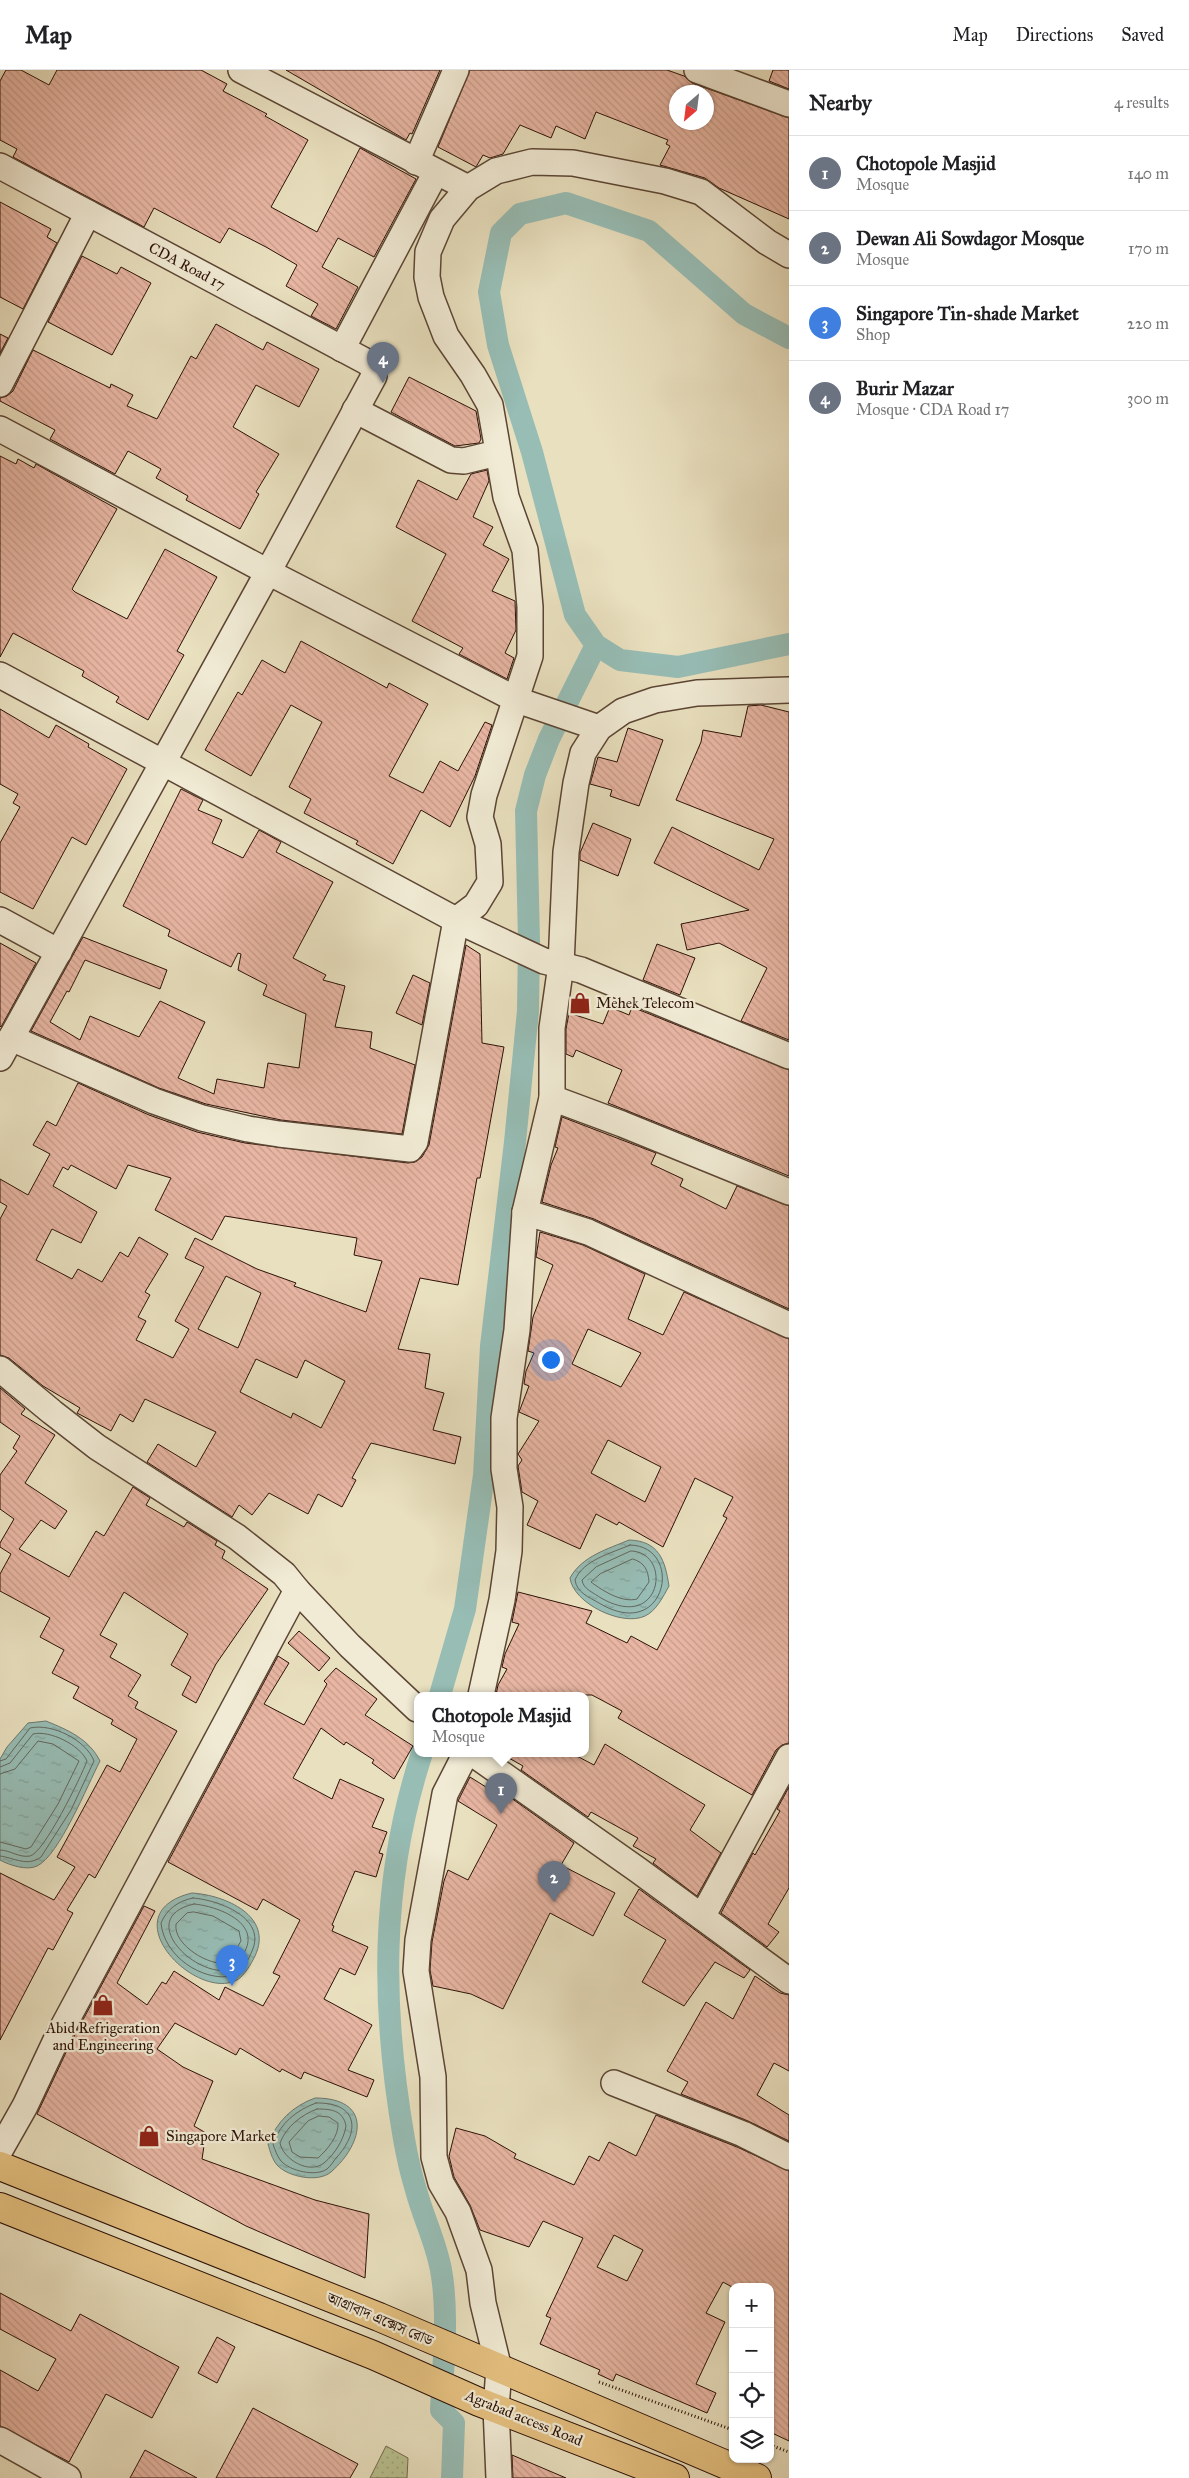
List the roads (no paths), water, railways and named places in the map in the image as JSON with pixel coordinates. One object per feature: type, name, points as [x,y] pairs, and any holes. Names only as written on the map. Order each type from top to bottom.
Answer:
[{"type":"main road","name":"আগ্রাবাদ এক্সেস রোড","points":[[0,2166],[378,2317],[757,2478]]},
{"type":"main road","name":"Agrabad access Road","points":[[0,2207],[373,2355],[488,2405],[675,2478]]},
{"type":"street","points":[[241,70],[468,188]]},
{"type":"street","points":[[342,349],[426,167],[456,70]]},
{"type":"street","points":[[697,70],[789,104]]},
{"type":"street","points":[[497,453],[464,461],[451,460],[356,410],[6,1048],[202,1118],[279,1134],[410,1149],[415,1142],[456,920],[476,905],[490,882],[488,844],[480,817],[484,796],[522,701],[530,656],[530,607],[525,550],[506,497],[490,405],[473,375],[446,336],[431,297],[426,277],[428,252],[442,219],[468,188],[496,171],[532,162],[573,163],[616,170],[701,192],[767,242],[789,255]]},
{"type":"street","name":"CDA Road 17","points":[[0,166],[342,349],[374,368],[374,376],[356,410]]},
{"type":"street","points":[[0,384],[88,213]]},
{"type":"street","points":[[0,429],[268,572],[522,701],[590,725],[655,700],[697,693],[789,690]]},
{"type":"street","points":[[0,675],[456,920],[552,963],[580,970],[789,1056]]},
{"type":"street","points":[[482,1692],[500,1610],[509,1551],[510,1507],[504,1469],[504,1418],[516,1330],[525,1212],[552,1098],[552,963],[572,805],[590,725]]},
{"type":"street","points":[[0,920],[59,952]]},
{"type":"street","points":[[552,1098],[622,1124],[789,1192]]},
{"type":"street","points":[[525,1212],[588,1232],[789,1325]]},
{"type":"street","points":[[0,1369],[98,1447],[237,1537],[284,1574],[297,1590],[413,1705]]},
{"type":"street","points":[[0,2150],[25,2106],[66,2021],[297,1590]]},
{"type":"street","points":[[464,1757],[446,1794],[418,1940],[416,1971],[433,2078],[434,2157],[441,2183],[458,2212],[479,2270],[492,2366],[488,2405],[499,2478]]},
{"type":"street","points":[[477,1757],[789,1981]]},
{"type":"street","points":[[702,1917],[781,1792],[789,1757]]},
{"type":"street","points":[[614,2083],[743,2134],[789,2157]]},
{"type":"street","points":[[0,2440],[68,2478]]},
{"type":"water","points":[[629,1540],[639,1541],[654,1548],[662,1560],[669,1586],[653,1611],[635,1619],[612,1615],[589,1604],[573,1587],[570,1578],[575,1570],[588,1559]]},
{"type":"water","points":[[46,1721],[84,1741],[100,1761],[72,1818],[46,1860],[33,1867],[18,1867],[0,1860],[0,1759],[7,1747],[28,1723]]},
{"type":"water","points":[[192,1893],[218,1898],[231,1903],[243,1910],[252,1919],[258,1930],[259,1942],[255,1956],[250,1966],[237,1980],[220,1983],[201,1978],[182,1967],[168,1952],[159,1935],[158,1918],[168,1903]]},
{"type":"water","points":[[315,2098],[333,2100],[346,2105],[354,2114],[357,2124],[356,2135],[351,2148],[342,2160],[331,2172],[311,2178],[288,2173],[282,2169],[272,2158],[268,2144],[276,2128],[287,2115],[300,2105]]},
{"type":"waterway","points":[[789,338],[744,314],[649,231],[566,203],[520,214],[501,233],[489,292],[498,345],[532,452],[575,615],[596,645],[620,660],[678,667],[789,644]]},
{"type":"waterway","points":[[441,1692],[465,1609],[484,1475],[491,1346],[528,1011],[529,941],[526,811],[535,775],[549,739],[596,645]]},
{"type":"waterway","points":[[421,1757],[408,1801],[398,1849],[392,1896],[389,1944],[391,2041],[405,2145],[419,2200],[441,2270],[445,2304],[441,2410],[454,2423],[452,2478]]},
{"type":"place","name":"Burir Mazar","points":[[383,383]]},
{"type":"place","name":"Mehek Telecom","points":[[580,1003]]},
{"type":"place","name":"Chotopole Masjid","points":[[501,1814]]},
{"type":"place","name":"Dewan Ali Sowdagor Mosque","points":[[554,1902]]},
{"type":"place","name":"Singapore Tin-shade Market","points":[[232,1986]]},
{"type":"place","name":"Abid Refrigeration and Engineering","points":[[103,2005]]},
{"type":"place","name":"Singapore Market","points":[[149,2136]]}]
